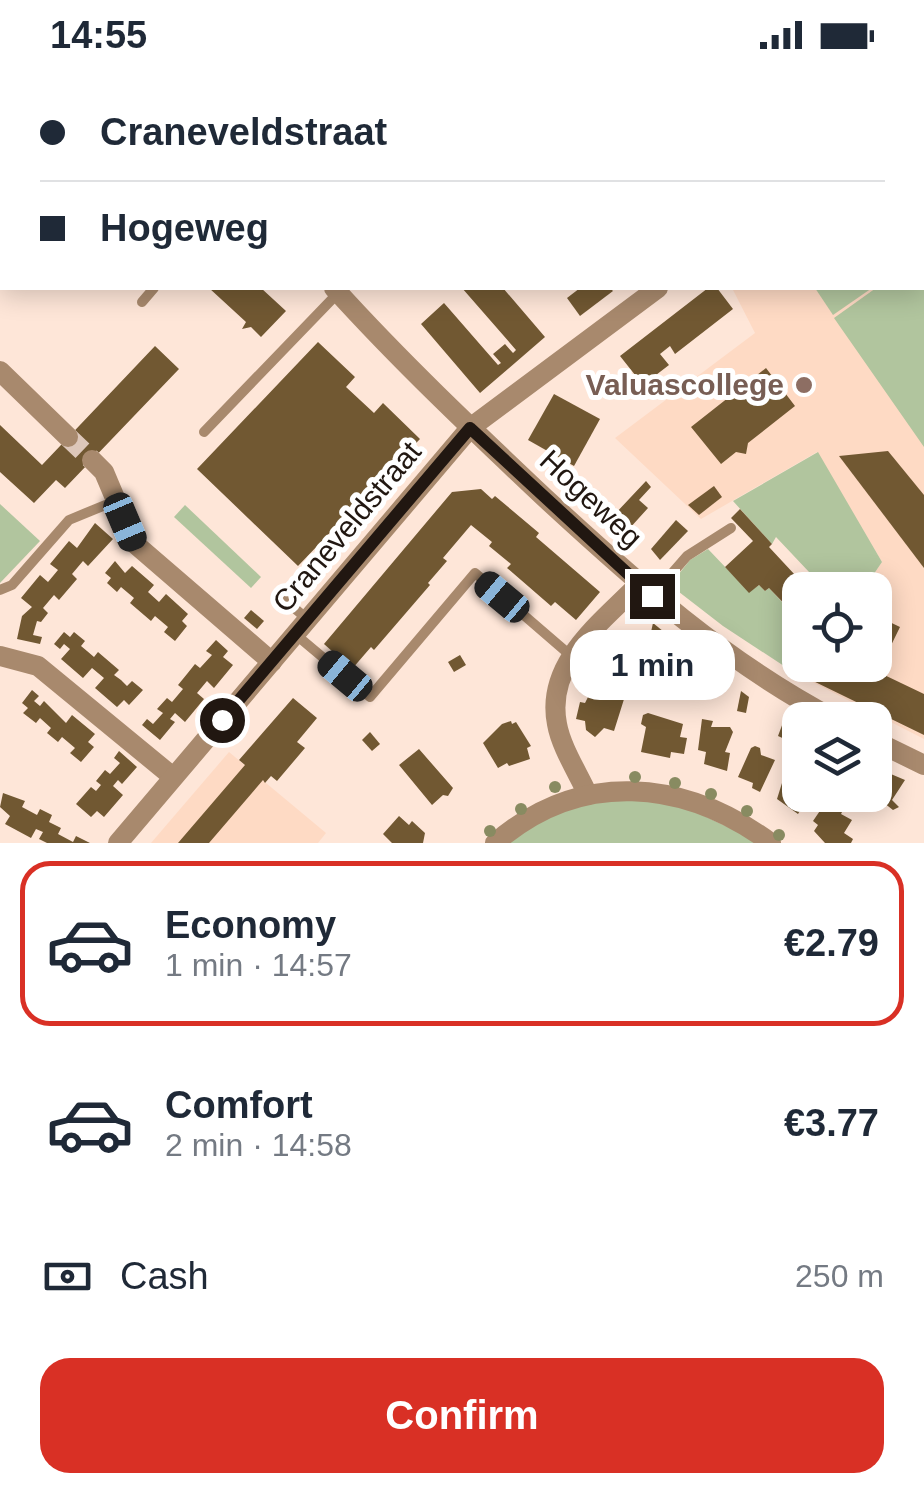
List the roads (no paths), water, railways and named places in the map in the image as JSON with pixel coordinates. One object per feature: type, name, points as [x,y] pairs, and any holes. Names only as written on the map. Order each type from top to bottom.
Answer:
[{"type":"street","name":"Hogeweg","points":[[336,290],[470,428],[645,590],[730,657],[806,702]]},
{"type":"street","name":"Craneveldstraat","points":[[118,843],[470,428],[655,290]]},
{"type":"street","points":[[0,370],[68,437]]},
{"type":"street","points":[[92,460],[104,472],[134,543],[272,662]]},
{"type":"street","points":[[588,794],[557,726],[555,692],[570,655],[645,590]]},
{"type":"street","points":[[0,656],[38,666],[173,776]]},
{"type":"street","points":[[892,749],[924,765]]},
{"type":"street","points":[[495,843],[526,818],[561,802],[588,794],[636,790],[673,794],[743,822],[771,843]]},
{"type":"lane","points":[[142,302],[152,290]]},
{"type":"lane","points":[[204,432],[336,290]]},
{"type":"lane","points":[[0,590],[12,585],[70,520],[116,501]]},
{"type":"lane","points":[[645,590],[686,556],[730,528]]},
{"type":"lane","points":[[286,600],[302,627],[370,697],[475,574],[570,655]]},
{"type":"tunnel","points":[[68,437],[92,460]]},
{"type":"place","name":"Valuascollege","points":[[804,385]]}]
